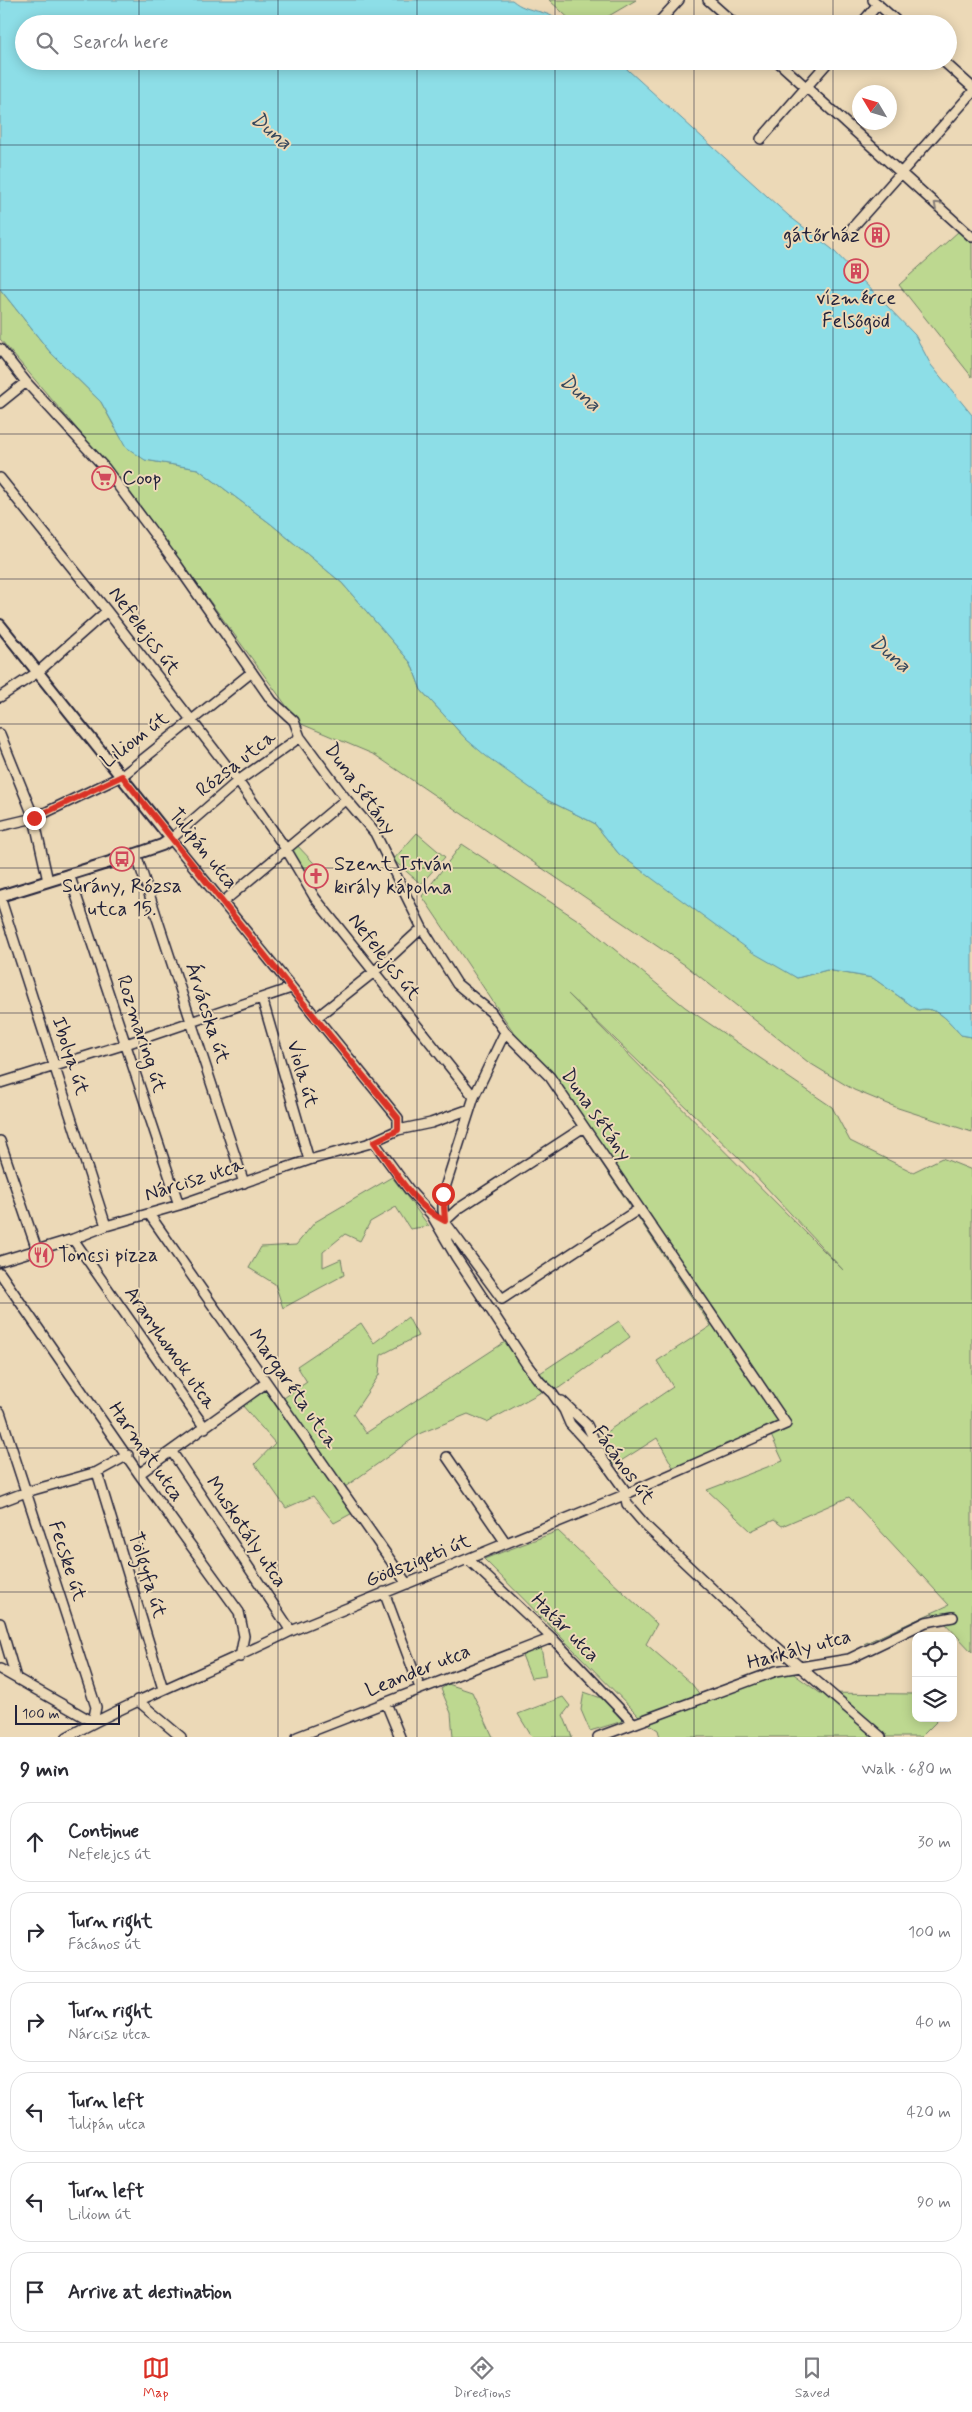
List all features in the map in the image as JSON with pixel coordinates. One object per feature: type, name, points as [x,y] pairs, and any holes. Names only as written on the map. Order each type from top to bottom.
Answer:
[{"type":"street","points":[[665,15],[678,0]]},
{"type":"street","points":[[708,0],[725,15]]},
{"type":"street","points":[[867,15],[876,2],[890,15]]},
{"type":"street","points":[[787,70],[972,237]]},
{"type":"street","points":[[761,139],[821,70]]},
{"type":"street","points":[[953,70],[972,88]]},
{"type":"street","points":[[852,228],[972,93]]},
{"type":"street","name":"Duna sétány","points":[[0,349],[26,382],[105,468],[175,562],[272,701],[294,721],[300,737],[346,799],[375,833],[422,928],[457,984],[491,1012],[505,1032],[550,1077],[786,1424]]},
{"type":"street","points":[[0,403],[26,382]]},
{"type":"street","name":"Nefelejcs út","points":[[0,478],[107,611],[238,781],[286,849],[315,898],[474,1097]]},
{"type":"street","points":[[0,697],[38,672],[107,611]]},
{"type":"street","name":"Tulipán utca","points":[[0,625],[291,988],[398,1118],[398,1130]]},
{"type":"street","name":"Liliom út","points":[[0,826],[34,818],[122,776],[252,672]]},
{"type":"street","points":[[0,734],[34,818],[48,881]]},
{"type":"street","name":"Rózsa utca","points":[[0,897],[162,845],[172,839],[238,781],[300,737]]},
{"type":"street","points":[[223,902],[346,799]]},
{"type":"street","name":"Árvácska út","points":[[136,854],[244,1182]]},
{"type":"street","name":"Rozmaring út","points":[[69,874],[179,1205]]},
{"type":"street","name":"Ibolya út","points":[[0,897],[106,1226]]},
{"type":"street","points":[[316,1018],[374,972],[422,928]]},
{"type":"street","points":[[0,1083],[126,1044],[291,988]]},
{"type":"street","name":"Viola út","points":[[262,998],[309,1160]]},
{"type":"street","points":[[447,1240],[443,1194],[474,1097],[505,1032]]},
{"type":"street","name":"Nárcisz utca","points":[[0,1261],[73,1240],[106,1226],[179,1205],[309,1160],[374,1142],[398,1130],[431,1123],[470,1109]]},
{"type":"street","points":[[445,1221],[458,1209],[584,1127]]},
{"type":"street","points":[[0,1140],[37,1250]]},
{"type":"street","name":"Fácános út","points":[[374,1142],[410,1191],[431,1214],[527,1365],[540,1382],[552,1393],[564,1410],[570,1424],[604,1461],[624,1489],[627,1504],[647,1527],[740,1615],[881,1737]]},
{"type":"street","points":[[431,1214],[445,1221],[502,1299],[639,1209]]},
{"type":"street","name":"Margaréta utca","points":[[149,1214],[407,1584]]},
{"type":"street","name":"Aranyhomok utca","points":[[73,1240],[205,1428]]},
{"type":"street","name":"Harmat utca","points":[[0,1274],[139,1474],[239,1612],[244,1636],[240,1657]]},
{"type":"street","points":[[139,1474],[266,1383]]},
{"type":"street","name":"Fecske út","points":[[0,1412],[96,1706],[93,1722]]},
{"type":"street","name":"Gödszigeti út","points":[[67,1737],[138,1700],[240,1657],[291,1631],[334,1616],[384,1592],[469,1560],[786,1424]]},
{"type":"street","name":"Muskotály utca","points":[[172,1452],[291,1631]]},
{"type":"street","points":[[0,1502],[26,1492],[97,1472],[128,1456]]},
{"type":"street","points":[[447,1457],[506,1543]]},
{"type":"street","name":"Tölgyfa út","points":[[97,1472],[163,1689]]},
{"type":"street","name":"Határ utca","points":[[469,1560],[552,1638],[633,1723]]},
{"type":"street","points":[[384,1592],[420,1688]]},
{"type":"street","name":"Harkály utca","points":[[598,1737],[776,1671],[849,1659],[926,1622],[953,1617]]},
{"type":"street","points":[[0,1623],[16,1678]]},
{"type":"street","name":"Leander utca","points":[[297,1737],[552,1638]]},
{"type":"street","points":[[0,1669],[93,1722]]},
{"type":"street","points":[[138,1700],[180,1737]]},
{"type":"street","points":[[386,1703],[400,1737]]},
{"type":"green space","points":[[549,0],[636,0],[610,15],[565,15]]},
{"type":"green space","points":[[959,231],[972,243],[972,377],[899,285]]},
{"type":"green space","points":[[0,289],[50,352],[101,402],[115,428],[145,460],[198,469],[271,524],[342,583],[411,663],[421,690],[466,739],[547,800],[594,823],[619,854],[797,978],[827,970],[873,978],[918,1010],[925,1009],[937,1012],[961,1035],[972,1037],[972,1132],[898,1108],[854,1090],[808,1062],[685,965],[375,755],[299,723],[124,484],[0,339]]},
{"type":"green space","points":[[417,833],[445,857],[421,884],[393,860]]},
{"type":"green space","points":[[295,843],[329,879],[314,890],[287,849]]},
{"type":"green space","points":[[462,844],[581,922],[685,1007],[832,1107],[850,1141],[913,1172],[942,1158],[972,1170],[972,1652],[957,1636],[957,1632],[953,1632],[932,1613],[864,1644],[949,1605],[849,1497],[782,1526],[774,1520],[751,1531],[707,1490],[783,1461],[768,1429],[725,1444],[720,1449],[674,1469],[657,1438],[613,1466],[608,1448],[599,1437],[673,1387],[657,1361],[711,1326],[422,896]],"holes":[[[568,994],[738,1157],[844,1271]]]},
{"type":"green space","points":[[392,1177],[429,1226],[410,1229],[396,1207],[370,1222],[360,1241],[345,1234],[323,1252],[323,1267],[341,1259],[344,1275],[283,1308],[275,1284],[249,1268],[261,1247],[296,1245],[315,1222]]},
{"type":"green space","points":[[408,1317],[418,1336],[381,1355],[379,1375],[353,1414],[366,1433],[508,1340],[531,1379],[619,1321],[630,1337],[559,1388],[545,1390],[487,1422],[468,1414],[421,1433],[345,1487],[360,1509],[334,1523],[313,1496],[286,1508],[255,1464],[275,1443],[242,1405],[265,1390],[275,1404],[307,1382],[297,1366],[361,1323],[374,1343]]},
{"type":"green space","points":[[558,1531],[657,1624],[646,1644],[691,1683],[701,1696],[784,1667],[820,1693],[912,1694],[912,1722],[936,1722],[921,1737],[660,1737],[658,1730],[645,1722],[484,1559]]},
{"type":"green space","points":[[541,1647],[546,1676],[531,1678],[522,1655]]},
{"type":"green space","points":[[448,1684],[472,1692],[493,1737],[453,1737],[451,1713],[441,1689]]},
{"type":"green space","points":[[584,1692],[604,1699],[623,1721],[590,1731],[581,1710]]},
{"type":"green space","points":[[563,1697],[570,1706],[563,1715],[572,1737],[532,1737],[518,1714]]},
{"type":"water","name":"Duna","points":[[0,0],[512,0],[525,8],[550,15],[15,15],[15,70],[628,70],[789,216],[832,249],[915,335],[931,365],[972,415],[972,1037],[961,1035],[937,1012],[925,1009],[918,1010],[873,978],[827,970],[797,978],[752,952],[619,854],[594,823],[547,800],[486,756],[466,739],[421,690],[411,663],[342,583],[271,524],[198,469],[145,460],[126,447],[101,402],[50,352],[0,289]]},
{"type":"place","name":"gátőrház","points":[[877,235]]},
{"type":"place","name":"vízmérce Felsőgöd","points":[[856,271]]},
{"type":"place","name":"Coop","points":[[104,478]]},
{"type":"place","name":"Surány, Rózsa utca 15.","points":[[122,859]]},
{"type":"place","name":"Szent István király kápolna","points":[[316,876]]},
{"type":"place","name":"Toncsi pizza","points":[[41,1255]]},
{"type":"route","points":[[34,818],[122,776],[291,988],[398,1118],[398,1130],[374,1142],[410,1191],[431,1214],[445,1221],[443,1194]]}]
